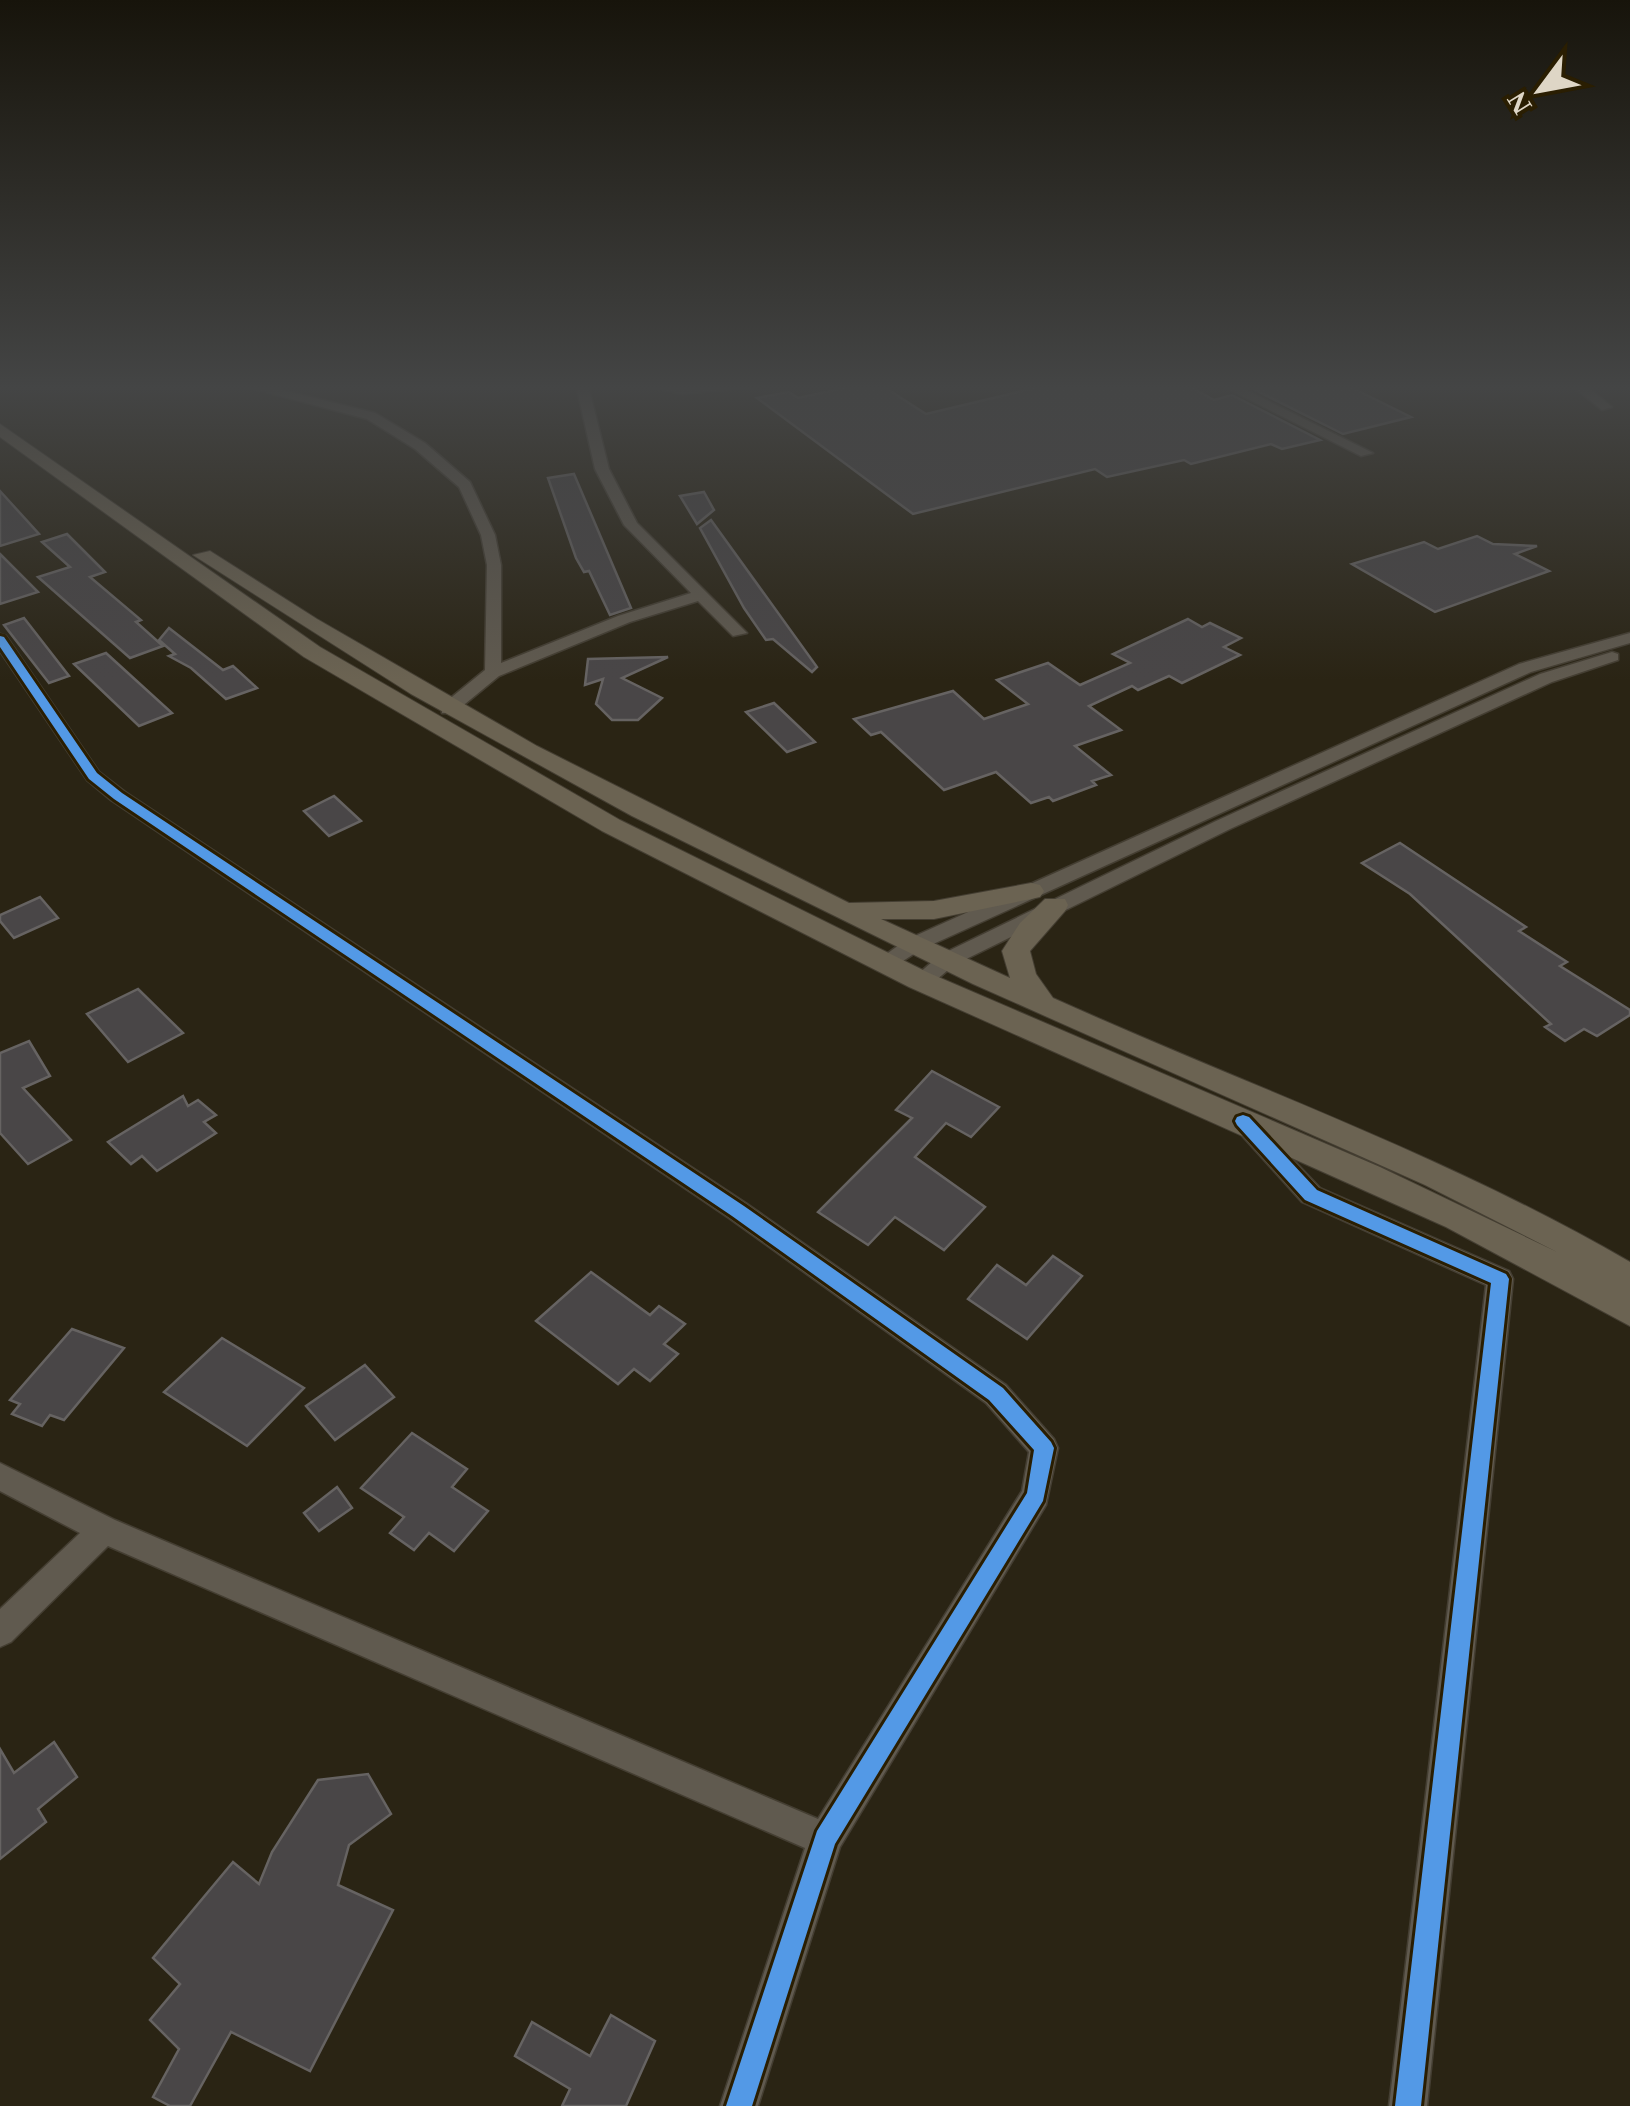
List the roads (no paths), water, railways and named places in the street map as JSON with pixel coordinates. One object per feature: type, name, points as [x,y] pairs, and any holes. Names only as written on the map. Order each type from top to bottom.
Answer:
[{"type":"main road","points":[[74,483],[216,588],[445,734],[657,853],[1088,1058],[1243,1121],[1492,1234],[1630,1310]]},
{"type":"main road","points":[[103,483],[206,557],[448,709],[837,908],[1043,1004],[1393,1157],[1630,1279]]},
{"type":"main road","points":[[837,908],[886,914],[1043,898],[1016,952],[1022,975],[1043,1004]]},
{"type":"street","points":[[463,483],[488,535],[494,565],[493,672]]},
{"type":"street","points":[[609,483],[630,525],[739,633]]},
{"type":"street","points":[[448,709],[493,672],[624,619],[698,596]]},
{"type":"street","points":[[921,980],[1043,898],[1525,668],[1630,638]]},
{"type":"street","points":[[0,639],[93,776],[132,807],[738,1210],[996,1394],[1044,1448],[1036,1495],[825,1839],[739,2106]]},
{"type":"street","points":[[885,963],[913,944],[1043,898],[1546,678],[1630,653]]},
{"type":"street","points":[[1243,1121],[1311,1195],[1500,1279],[1408,2106]]},
{"type":"street","points":[[0,1476],[104,1530],[825,1839]]},
{"type":"street","points":[[0,1631],[104,1530]]}]
